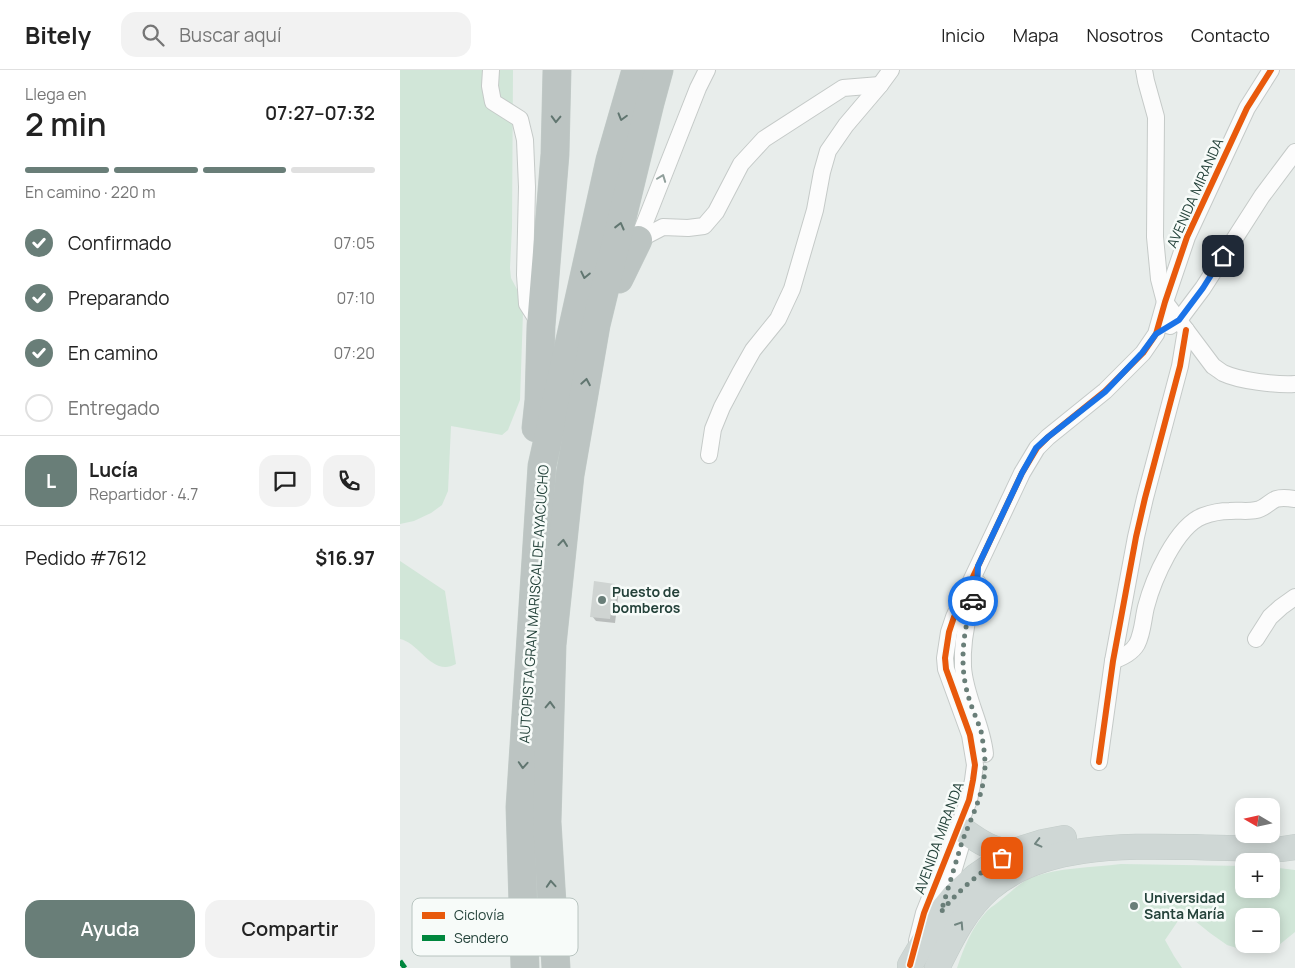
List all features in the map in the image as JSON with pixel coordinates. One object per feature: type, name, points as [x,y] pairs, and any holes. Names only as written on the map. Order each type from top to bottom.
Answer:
[{"type":"highway","points":[[536,556],[530,480],[539,400],[541,326],[555,154],[557,70]]},
{"type":"highway","name":"AUTOPISTA GRAN MARISCAL DE AYACUCHO","points":[[523,898],[520,807],[542,466],[610,160],[636,70]]},
{"type":"highway","name":"AUTOPISTA GRAN MARISCAL DE AYACUCHO","points":[[552,898],[547,822],[552,645],[570,475],[596,325],[659,70]]},
{"type":"highway","points":[[596,325],[638,240]]},
{"type":"main road","points":[[966,832],[988,847],[1011,852]]},
{"type":"main road","points":[[917,967],[941,912],[963,887],[1011,852],[1043,842],[1114,832],[1235,833]]},
{"type":"main road","points":[[1280,834],[1295,838]]},
{"type":"main road","points":[[937,968],[958,927],[979,900],[1004,878],[1029,864],[1068,853],[1134,847],[1282,849],[1295,847]]},
{"type":"street","points":[[491,70],[492,102],[520,119],[525,140],[527,187],[525,276],[527,304],[541,326]]},
{"type":"street","points":[[638,240],[698,88],[707,70]]},
{"type":"street","points":[[708,455],[713,429],[722,407],[753,350],[778,319],[792,289],[815,210],[828,151],[891,70]]},
{"type":"street","points":[[1144,70],[1156,117],[1155,237],[1159,279],[1165,302],[1213,366],[1223,373],[1237,378],[1278,384],[1295,384]]},
{"type":"street","name":"AVENIDA MIRANDA","points":[[917,967],[924,913],[969,800],[975,765],[970,735],[946,670],[945,658],[949,632],[954,617],[1022,473],[1036,448],[1105,392],[1142,353],[1156,334],[1191,228],[1247,108],[1271,70]]},
{"type":"street","points":[[638,240],[662,228],[704,226],[716,212],[741,164],[764,139],[843,88],[880,85]]},
{"type":"street","name":"AVENIDA MIRANDA","points":[[1156,334],[1182,325],[1203,288],[1262,196],[1295,152]]},
{"type":"street","points":[[1099,762],[1113,661],[1138,529],[1180,366],[1182,325]]},
{"type":"street","points":[[1113,661],[1128,654],[1137,645],[1152,588],[1175,542],[1189,525],[1202,516],[1216,512],[1258,510],[1277,499],[1295,499]]},
{"type":"street","name":"AVENIDA MIRANDA","points":[[941,912],[981,790],[985,768],[980,730],[967,694],[963,670],[965,632],[977,589],[978,566]]},
{"type":"street","points":[[1256,638],[1270,617],[1295,597]]},
{"type":"green space","points":[[400,70],[513,70],[510,268],[511,278],[521,297],[523,312],[520,400],[508,430],[502,435],[451,426],[448,491],[442,505],[414,521],[400,524]]},
{"type":"green space","points":[[400,561],[445,591],[456,664],[448,667],[433,663],[414,646],[400,639]]},
{"type":"green space","name":"Universidad Santa María","points":[[1121,864],[1235,866],[1235,898],[1280,898],[1280,868],[1295,870],[1295,932],[1280,944],[1280,908],[1235,908],[1235,948],[1227,945],[1189,916],[1182,915],[1165,940],[1182,968],[957,968],[969,938],[989,909],[1030,878],[1041,874],[1075,868]]},
{"type":"building","name":"Puesto de bomberos","points":[[594,581],[615,584],[610,619],[590,617]]},
{"type":"marked path","points":[[400,961],[405,968]]},
{"type":"cycle path","points":[[910,965],[924,913],[969,800],[975,765],[970,735],[946,669],[945,658],[949,632],[954,617],[1022,473],[1037,448],[1105,391],[1143,353],[1156,334],[1187,237],[1247,108],[1271,70]]},
{"type":"cycle path","points":[[1099,762],[1113,661],[1136,537],[1180,366],[1186,330]]},
{"type":"way so far","points":[[973,601],[965,632],[963,670],[967,694],[980,730],[985,768],[981,790],[941,912],[963,887],[1002,858]]},
{"type":"place","name":"Puesto de bomberos","points":[[602,600]]},
{"type":"place","name":"Universidad Santa María","points":[[1134,906]]},
{"type":"route","points":[[973,601],[977,589],[978,566],[1022,473],[1036,448],[1105,392],[1142,353],[1156,334],[1179,320],[1203,288],[1223,256]]}]
